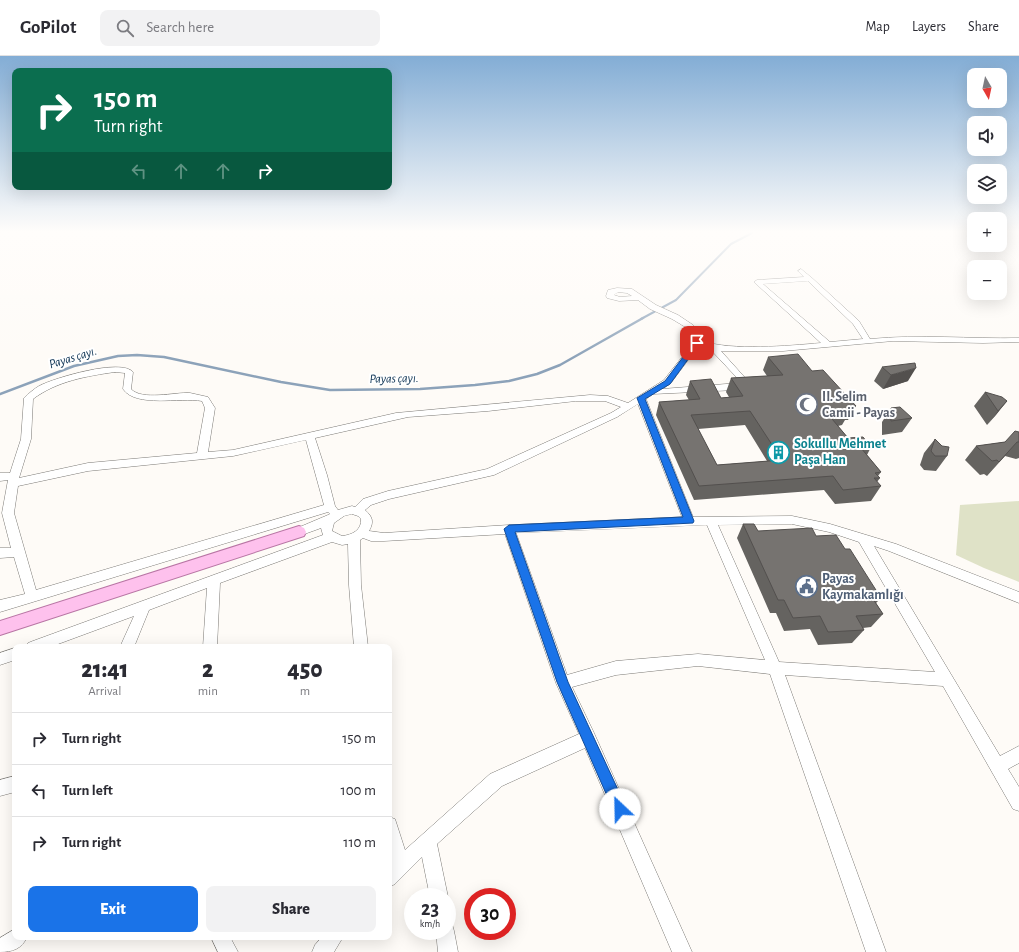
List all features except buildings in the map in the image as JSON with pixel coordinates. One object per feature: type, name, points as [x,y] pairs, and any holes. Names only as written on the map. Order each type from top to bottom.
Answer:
[{"type":"main road","points":[[0,628],[299,532]]},
{"type":"street","points":[[805,275],[856,323],[868,341]]},
{"type":"street","points":[[810,279],[756,282],[828,345]]},
{"type":"street","points":[[638,298],[675,317],[690,327],[697,343]]},
{"type":"street","points":[[697,343],[714,348],[783,349],[893,339],[983,342],[1019,340]]},
{"type":"street","points":[[357,511],[367,502],[388,495],[490,472],[614,415],[668,382],[697,343]]},
{"type":"street","points":[[650,393],[741,386],[744,381],[714,348]]},
{"type":"street","points":[[32,597],[8,513],[14,480],[26,439],[29,398],[34,392],[80,375],[114,369],[126,370],[129,372],[127,388],[130,393],[148,398],[190,396],[205,399],[210,408],[202,456]]},
{"type":"street","points":[[0,477],[14,480],[88,467],[202,456],[256,449],[309,435],[418,413],[485,408],[556,400],[605,398],[616,400],[628,406]]},
{"type":"street","points":[[641,398],[689,521]]},
{"type":"street","points":[[309,435],[332,514],[326,528],[329,535]]},
{"type":"street","points":[[0,606],[346,510],[357,511],[362,513],[368,520],[366,529],[358,536],[355,585],[361,644]]},
{"type":"street","points":[[299,532],[332,514]]},
{"type":"street","points":[[710,520],[775,668],[876,952]]},
{"type":"street","points":[[299,532],[311,531],[342,540],[358,536],[384,537],[509,529],[710,520],[792,520],[830,528],[892,547],[1019,598]]},
{"type":"street","points":[[509,529],[563,682],[589,738],[682,952]]},
{"type":"street","points":[[41,644],[214,580],[329,535]]},
{"type":"street","points":[[863,539],[948,680],[1019,803]]},
{"type":"street","points":[[0,553],[18,552]]},
{"type":"street","points":[[210,644],[214,580]]},
{"type":"street","points":[[128,644],[145,605]]},
{"type":"street","points":[[0,659],[12,655]]},
{"type":"street","points":[[563,682],[616,668],[698,660],[775,668],[948,680]]},
{"type":"street","points":[[392,875],[496,780],[589,738]]},
{"type":"street","points":[[998,766],[1019,754]]},
{"type":"street","points":[[0,788],[12,785]]},
{"type":"street","points":[[392,835],[401,865]]},
{"type":"street","points":[[428,841],[437,888]]},
{"type":"street","points":[[0,949],[14,940]]},
{"type":"street","points":[[222,940],[228,952]]},
{"type":"street","points":[[322,952],[332,940]]},
{"type":"street","points":[[446,940],[448,952]]},
{"type":"green space","points":[[1019,501],[1019,582],[956,555],[960,505]]},
{"type":"waterway","name":"Payas çayı.","points":[[641,319],[676,300],[701,275]]},
{"type":"waterway","name":"Payas çayı.","points":[[0,394],[74,366],[118,356],[137,355],[164,357],[281,382],[330,390],[420,389],[509,381],[537,374],[560,365],[643,318]]},
{"type":"place","name":"II. Selim Camii - Payas","points":[[806,405]]},
{"type":"place","name":"Sokullu Mehmet Paşa Han","points":[[779,452]]},
{"type":"place","name":"Payas Kaymakamlığı","points":[[807,587]]},
{"type":"route","points":[[620,809],[563,682],[509,529],[689,521],[641,398],[668,382],[697,343]]}]
